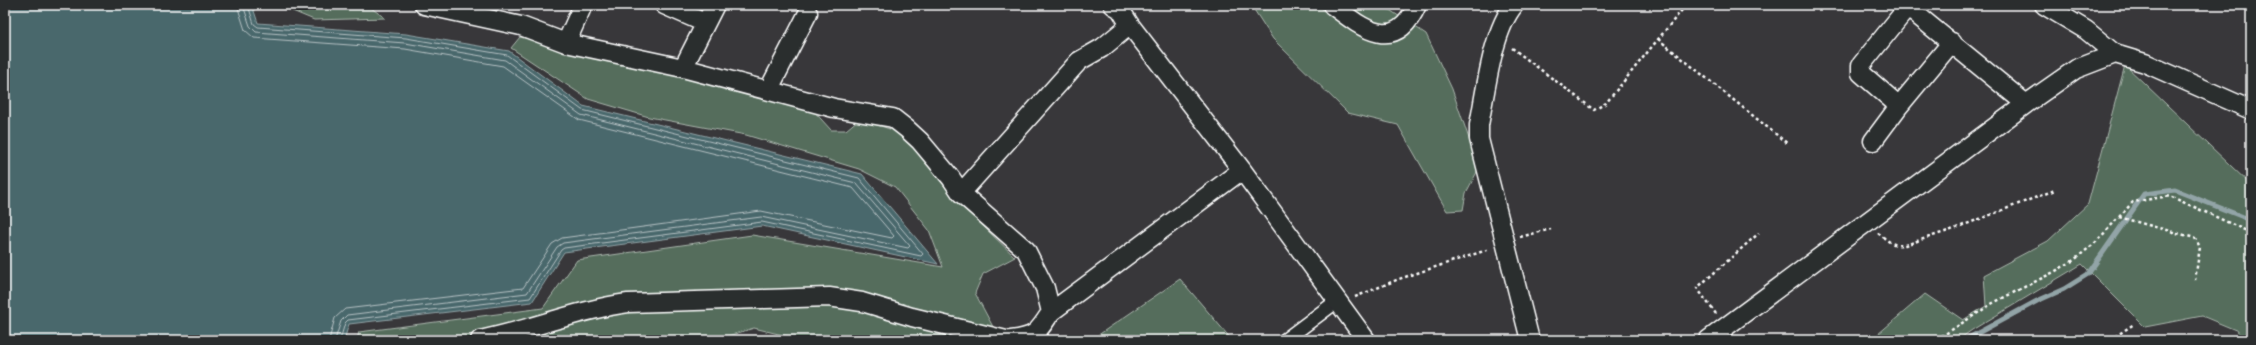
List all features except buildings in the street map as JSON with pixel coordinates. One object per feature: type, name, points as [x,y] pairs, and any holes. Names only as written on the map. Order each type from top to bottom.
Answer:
[{"type":"street","points":[[424,5],[521,26],[566,43],[682,68],[769,89],[834,108],[893,118],[920,141],[951,178],[961,193],[1026,250],[1045,288],[1051,312]]},
{"type":"street","points":[[566,43],[583,5]]},
{"type":"street","points":[[664,5],[705,23]]},
{"type":"street","points":[[682,68],[715,5]]},
{"type":"street","points":[[1113,5],[1120,9],[1130,25],[1242,170],[1366,340]]},
{"type":"street","points":[[1332,5],[1361,27],[1381,33],[1402,27],[1412,16],[1417,5]]},
{"type":"street","points":[[1514,5],[1507,14],[1498,38],[1478,125],[1479,139],[1530,340]]},
{"type":"street","points":[[2044,5],[2086,30],[2115,54],[2145,63],[2251,110]]},
{"type":"street","points":[[1898,106],[1862,73],[1861,65],[1903,13],[1911,10],[2026,104]]},
{"type":"street","points":[[769,89],[808,13]]},
{"type":"street","points":[[961,193],[1079,61],[1102,48],[1130,25]]},
{"type":"street","points":[[1873,140],[1898,106],[1952,42]]},
{"type":"street","points":[[1708,340],[2026,104],[2076,69],[2115,54]]},
{"type":"street","points":[[1011,340],[1024,338],[1039,332],[1051,312],[1242,170]]},
{"type":"street","points":[[480,340],[572,314],[628,303],[830,297],[862,302],[912,317],[1006,340]]},
{"type":"street","points":[[1285,340],[1339,303]]},
{"type":"path","points":[[1498,38],[1594,110],[1606,103],[1686,5]]},
{"type":"path","points":[[1658,39],[1788,144]]},
{"type":"path","points":[[1874,230],[1892,244],[1898,246],[1905,245],[1952,230],[2055,190]]},
{"type":"path","points":[[1936,340],[1993,303],[2054,272],[2074,260],[2095,243],[2133,202],[2170,196],[2251,233]]},
{"type":"path","points":[[2119,217],[2195,238],[2200,247],[2195,280]]},
{"type":"path","points":[[1339,303],[1439,264],[1461,259],[1512,239],[1551,229]]},
{"type":"path","points":[[1725,327],[1697,288],[1759,233]]},
{"type":"path","points":[[2110,340],[2134,324]]},
{"type":"green space","points":[[278,5],[367,5],[385,18],[314,20]]},
{"type":"green space","points":[[1251,5],[1382,5],[1426,34],[1452,89],[1479,168],[1466,193],[1463,210],[1447,211],[1398,125],[1348,113],[1273,39]]},
{"type":"green space","points":[[520,37],[682,74],[811,108],[831,130],[846,130],[859,119],[902,133],[954,198],[1015,257],[983,274],[975,293],[1000,340],[803,340],[754,328],[715,340],[357,340],[359,332],[543,308],[577,260],[752,235],[943,267],[929,230],[895,187],[859,169],[746,135],[649,117],[588,99],[511,48]]},
{"type":"green space","points":[[2125,65],[2251,185],[2251,340],[2236,340],[2238,331],[2202,316],[2145,327],[2082,264],[1972,330],[1958,340],[1871,340],[1925,294],[1963,320],[1986,306],[1984,275],[2048,241],[2088,204]]},
{"type":"green space","points":[[1180,279],[1232,340],[1091,340]]},
{"type":"water","points":[[5,5],[252,5],[258,23],[406,34],[509,51],[583,106],[862,174],[938,264],[762,226],[564,252],[532,302],[349,324],[344,340],[5,340]]},
{"type":"waterway","points":[[1965,340],[2037,301],[2064,289],[2088,274],[2144,194],[2175,190],[2251,220]]}]
